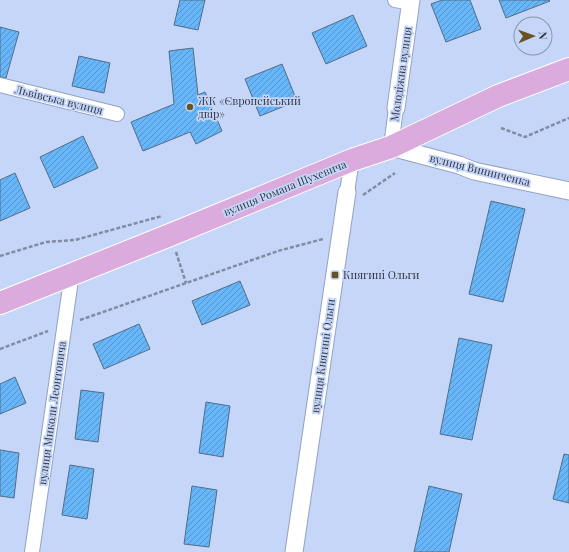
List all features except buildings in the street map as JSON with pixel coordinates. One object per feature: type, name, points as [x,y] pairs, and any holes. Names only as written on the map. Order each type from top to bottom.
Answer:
[{"type":"main road","name":"вулиця Романа Шухевича","points":[[0,303],[352,160],[391,148],[498,96],[569,69]]},
{"type":"street","name":"Молодіжна вулиця","points":[[391,148],[406,1]]},
{"type":"street","name":"Львівська вулиця","points":[[0,85],[117,114]]},
{"type":"street","name":"вулиця Винниченка","points":[[391,148],[459,165],[474,171],[569,190]]},
{"type":"street","name":"вулиця Княгині Ольги","points":[[294,552],[342,227],[354,196],[352,160]]},
{"type":"street","name":"вулиця Миколи Леонтовича","points":[[32,552],[72,273]]},
{"type":"path","points":[[501,128],[524,137],[569,118]]},
{"type":"path","points":[[354,196],[363,194],[395,173]]},
{"type":"path","points":[[0,256],[46,242],[75,240],[166,215]]},
{"type":"path","points":[[0,349],[278,251],[324,239],[342,227]]},
{"type":"place","name":"ЖК «Європейський двір»","points":[[190,107]]},
{"type":"place","name":"Княгині Ольги","points":[[335,275]]}]
